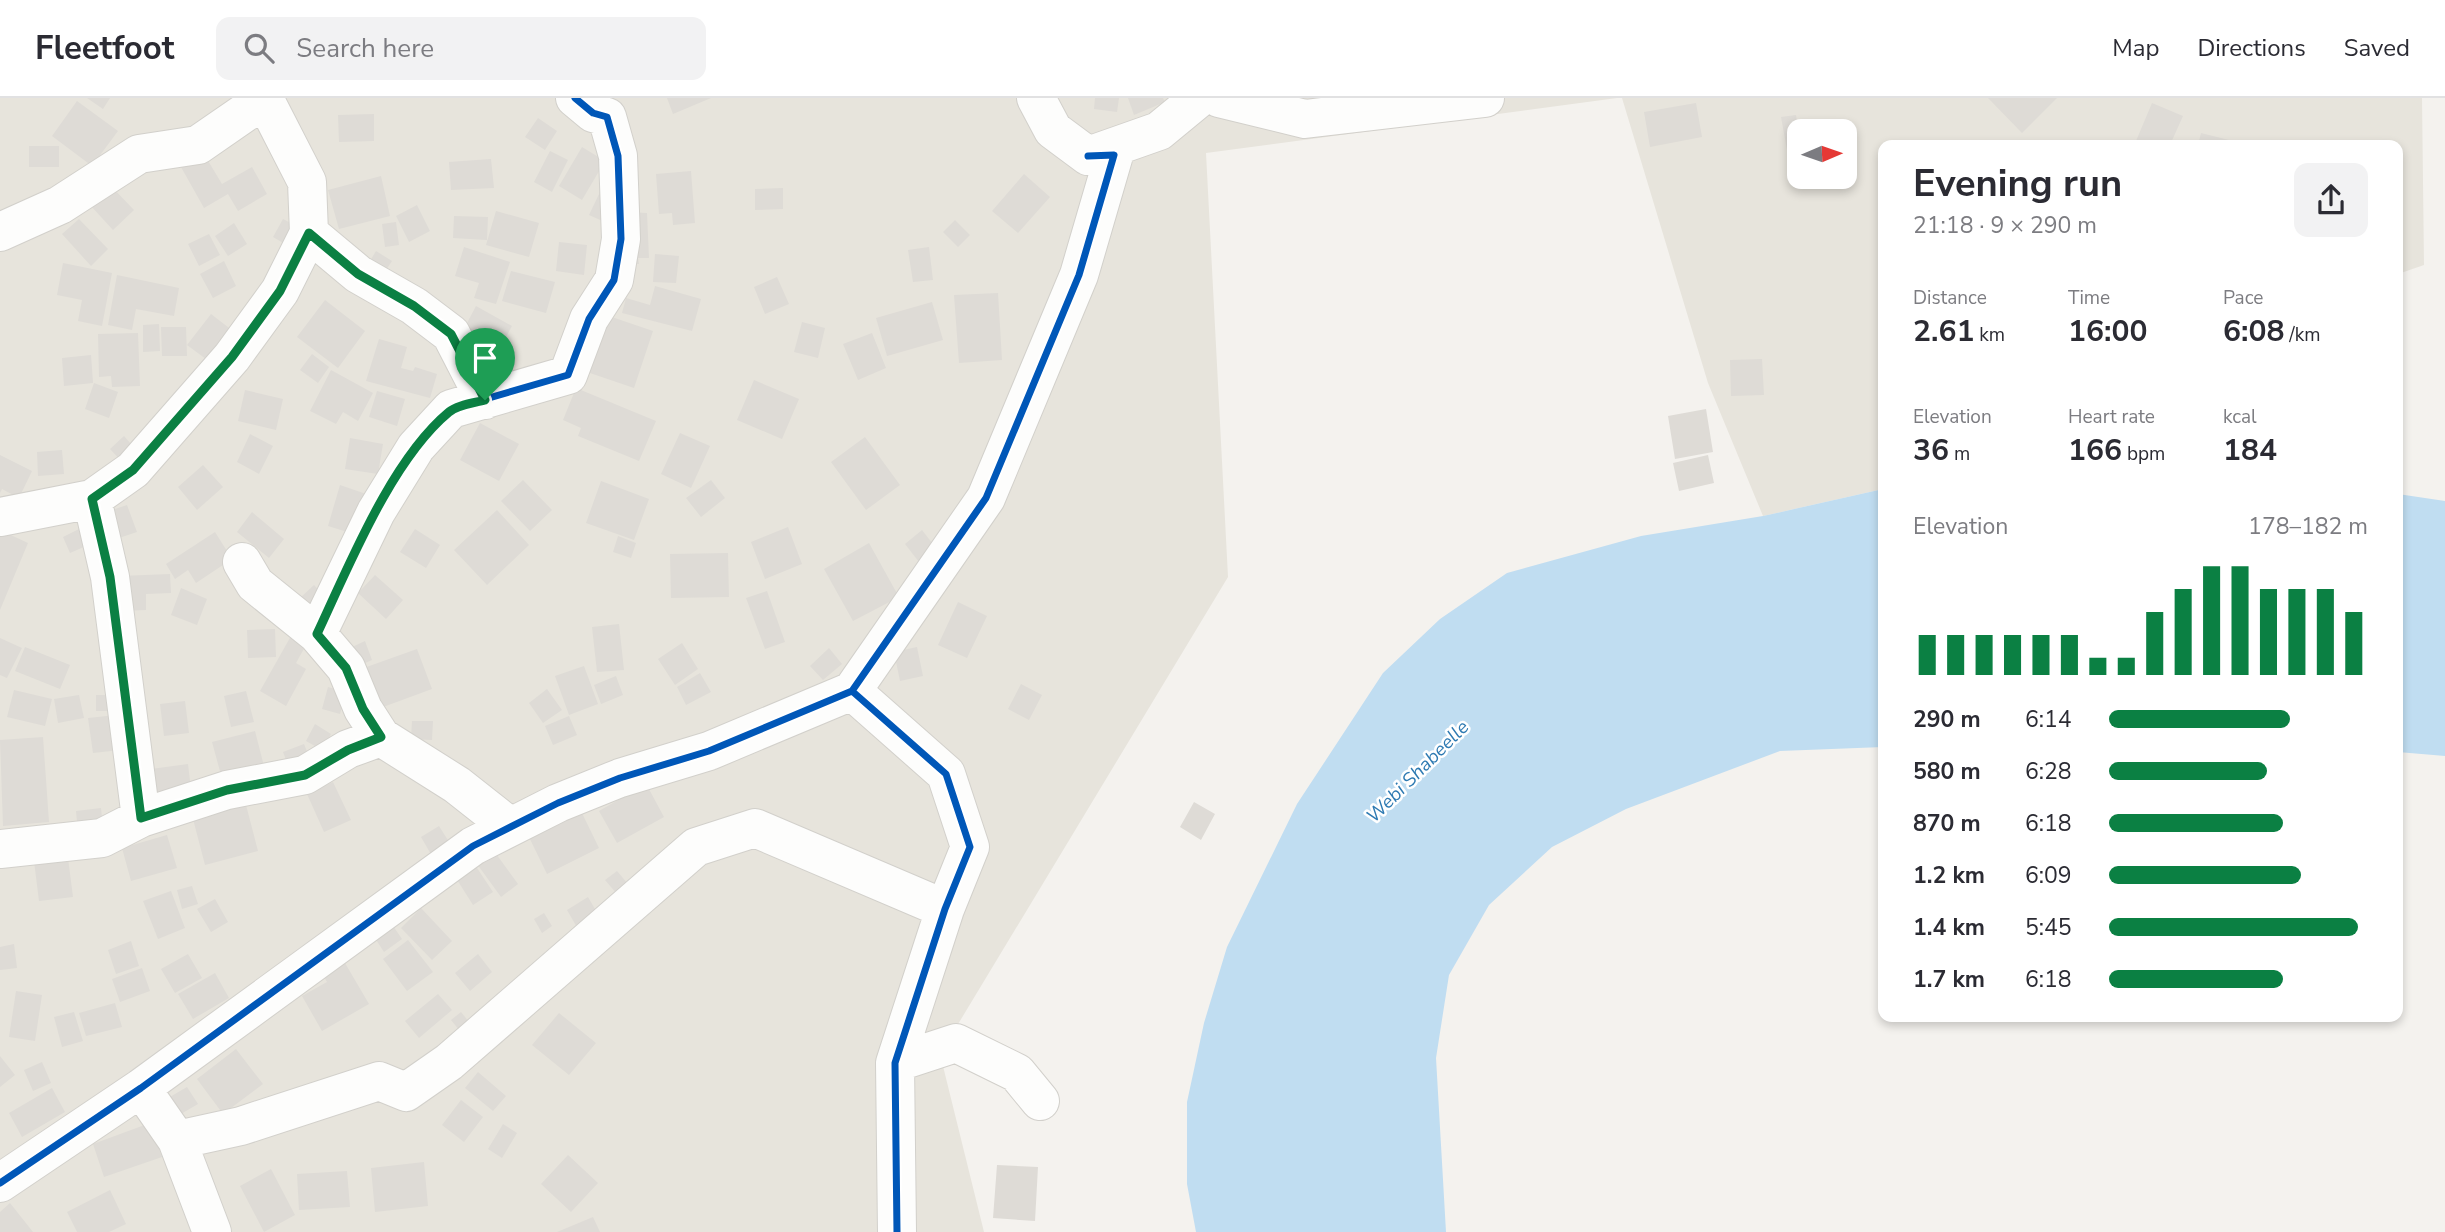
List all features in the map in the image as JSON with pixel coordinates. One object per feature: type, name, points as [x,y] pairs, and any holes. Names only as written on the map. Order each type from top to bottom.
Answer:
[{"type":"street","points":[[317,634],[376,512],[416,447],[451,410],[568,375],[589,319],[614,280],[622,217],[618,156],[607,117],[593,113],[575,98]]},
{"type":"street","points":[[0,1183],[141,1088],[473,846],[509,826],[620,778],[709,751],[852,691],[986,498],[1079,275],[1114,155],[1088,156],[1053,130],[1036,98]]},
{"type":"street","points":[[1088,156],[1159,131],[1199,98]]},
{"type":"street","points":[[1219,98],[1305,119],[1485,98]]},
{"type":"street","points":[[0,232],[60,205],[139,154],[198,145],[266,99],[307,183],[309,233],[280,291],[232,357],[133,470],[92,499],[0,517]]},
{"type":"street","points":[[309,233],[358,274],[414,306],[451,334],[485,400]]},
{"type":"street","points":[[92,499],[110,577],[141,818]]},
{"type":"street","points":[[242,562],[255,584],[317,634],[346,668],[363,709],[381,737],[457,785],[509,826]]},
{"type":"street","points":[[852,691],[946,774],[970,847],[945,909],[895,1063],[897,1232]]},
{"type":"street","points":[[0,849],[102,838],[141,818],[227,790],[305,775],[348,750],[381,737]]},
{"type":"street","points":[[177,1140],[241,1126],[379,1081],[406,1093],[449,1062],[695,847],[755,828],[945,909]]},
{"type":"street","points":[[895,1063],[956,1043],[1017,1073],[1040,1101]]},
{"type":"street","points":[[141,1088],[177,1140],[212,1232]]},
{"type":"shaded area","points":[[0,98],[1617,98],[1206,153],[1228,577],[940,1054],[984,1232],[0,1232]]},
{"type":"shaded area","points":[[1622,98],[2422,98],[2424,265],[2403,272],[2403,140],[1878,140],[1878,490],[1763,516],[1708,383]]},
{"type":"water","name":"Webi Shabeelle","points":[[1878,490],[1878,747],[1780,751],[1626,809],[1552,847],[1489,905],[1449,975],[1436,1058],[1446,1232],[1196,1232],[1187,1184],[1187,1102],[1204,1023],[1227,947],[1297,804],[1383,673],[1440,619],[1507,573],[1641,536],[1763,516]]},
{"type":"water","points":[[2403,495],[2445,501],[2445,756],[2403,752]]},
{"type":"building","points":[[87,98],[110,98],[103,109]]},
{"type":"building","points":[[667,98],[711,98],[673,114]]},
{"type":"building","points":[[1095,98],[1119,98],[1117,112],[1094,109]]},
{"type":"building","points":[[1128,98],[1163,98],[1165,102],[1134,115]]},
{"type":"building","points":[[1988,98],[2057,98],[2022,133]]},
{"type":"building","points":[[77,101],[118,131],[92,166],[52,136]]},
{"type":"building","points":[[1696,103],[1702,137],[1650,147],[1644,112]]},
{"type":"building","points":[[2152,103],[2183,116],[2172,140],[2136,140]]},
{"type":"building","points":[[374,114],[374,141],[339,142],[338,115]]},
{"type":"building","points":[[1796,115],[1797,119],[1787,119],[1787,150],[1781,117]]},
{"type":"building","points":[[538,118],[557,131],[545,150],[525,137]]},
{"type":"building","points":[[2201,133],[2229,140],[2199,140]]},
{"type":"building","points":[[29,146],[59,146],[59,167],[29,167]]},
{"type":"building","points":[[582,147],[605,161],[582,200],[559,186]]},
{"type":"building","points":[[550,151],[568,160],[552,192],[534,182]]},
{"type":"building","points":[[204,154],[222,184],[252,167],[267,194],[238,211],[228,194],[204,208],[181,167]]},
{"type":"building","points":[[491,159],[494,188],[451,190],[449,162]]},
{"type":"building","points":[[691,171],[695,223],[673,225],[672,213],[659,214],[656,174]]},
{"type":"building","points":[[1024,174],[1050,197],[1018,233],[992,211]]},
{"type":"building","points":[[381,176],[390,216],[339,229],[328,190]]},
{"type":"building","points":[[111,186],[134,210],[113,230],[90,205]]},
{"type":"building","points":[[783,188],[783,209],[755,210],[755,189]]},
{"type":"building","points":[[600,192],[617,200],[607,223],[589,215]]},
{"type":"building","points":[[417,205],[430,231],[409,242],[396,216]]},
{"type":"building","points":[[496,211],[539,223],[529,257],[486,245]]},
{"type":"building","points":[[627,212],[647,213],[649,258],[638,258],[639,264],[625,264]]},
{"type":"building","points":[[454,216],[488,217],[487,240],[453,238]]},
{"type":"building","points":[[79,219],[108,249],[91,266],[62,234]]},
{"type":"building","points":[[283,219],[300,228],[290,247],[273,237]]},
{"type":"building","points":[[955,220],[970,235],[958,247],[943,232]]},
{"type":"building","points":[[396,222],[399,245],[385,247],[382,224]]},
{"type":"building","points":[[234,223],[247,244],[228,256],[215,236]]},
{"type":"building","points":[[209,234],[220,255],[199,266],[188,244]]},
{"type":"building","points":[[559,242],[587,245],[584,275],[556,271]]},
{"type":"building","points":[[464,247],[510,262],[496,304],[474,298],[479,283],[455,276]]},
{"type":"building","points":[[929,247],[933,280],[913,282],[908,250]]},
{"type":"building","points":[[376,251],[392,261],[382,276],[367,266]]},
{"type":"building","points":[[655,254],[679,256],[676,283],[653,282]]},
{"type":"building","points":[[224,261],[236,286],[213,298],[200,274]]},
{"type":"building","points":[[63,263],[112,273],[102,326],[78,321],[82,300],[57,295]]},
{"type":"building","points":[[511,271],[555,282],[546,313],[502,301]]},
{"type":"building","points":[[117,275],[179,288],[174,316],[136,309],[132,330],[108,325]]},
{"type":"building","points":[[777,277],[789,304],[765,314],[754,287]]},
{"type":"building","points":[[655,286],[701,299],[692,331],[622,313],[626,298],[650,305]]},
{"type":"building","points":[[998,293],[1002,360],[959,363],[954,295]]},
{"type":"building","points":[[325,300],[365,331],[338,368],[297,337]]},
{"type":"building","points":[[932,302],[943,340],[887,356],[876,318]]},
{"type":"building","points":[[476,306],[512,326],[493,361],[457,342]]},
{"type":"building","points":[[211,314],[233,331],[210,362],[187,345]]},
{"type":"building","points":[[603,314],[653,331],[634,388],[584,371]]},
{"type":"building","points":[[802,322],[825,328],[818,358],[794,352]]},
{"type":"building","points":[[159,324],[160,351],[143,352],[143,325]]},
{"type":"building","points":[[161,327],[186,327],[187,356],[162,356]]},
{"type":"building","points":[[138,333],[140,386],[112,387],[111,376],[99,377],[98,334]]},
{"type":"building","points":[[872,333],[886,368],[858,380],[843,344]]},
{"type":"building","points":[[379,339],[407,347],[401,368],[413,371],[415,367],[437,374],[430,398],[366,381]]},
{"type":"building","points":[[312,354],[329,367],[318,383],[300,370]]},
{"type":"building","points":[[91,355],[93,383],[64,386],[62,358]]},
{"type":"building","points":[[1762,359],[1764,395],[1731,396],[1730,360]]},
{"type":"building","points":[[331,370],[373,393],[358,421],[343,412],[336,424],[310,411]]},
{"type":"building","points":[[754,380],[799,399],[782,439],[737,420]]},
{"type":"building","points":[[94,383],[118,392],[109,418],[85,409]]},
{"type":"building","points":[[576,388],[656,421],[639,461],[578,436],[581,428],[563,420]]},
{"type":"building","points":[[245,390],[283,399],[276,430],[238,421]]},
{"type":"building","points":[[377,391],[405,399],[397,426],[369,417]]},
{"type":"building","points":[[1706,409],[1713,452],[1675,459],[1668,416]]},
{"type":"building","points":[[480,423],[519,444],[499,481],[460,460]]},
{"type":"building","points":[[680,433],[710,446],[691,488],[661,474]]},
{"type":"building","points":[[250,434],[273,446],[259,474],[237,462]]},
{"type":"building","points":[[124,436],[139,453],[126,466],[110,449]]},
{"type":"building","points":[[865,437],[900,485],[866,510],[831,462]]},
{"type":"building","points":[[350,438],[383,444],[378,474],[345,469]]},
{"type":"building","points":[[62,450],[64,474],[38,476],[37,452]]},
{"type":"building","points":[[0,455],[32,471],[19,498],[2,489],[0,493]]},
{"type":"building","points":[[1708,455],[1714,483],[1679,491],[1673,463]]},
{"type":"building","points":[[203,465],[223,487],[197,510],[178,487]]},
{"type":"building","points":[[523,480],[552,510],[530,531],[501,501]]},
{"type":"building","points":[[711,480],[725,498],[701,517],[686,498]]},
{"type":"building","points":[[601,481],[649,499],[634,540],[586,523]]},
{"type":"building","points":[[340,485],[369,495],[357,535],[328,526]]},
{"type":"building","points":[[127,505],[137,532],[113,540],[103,513]]},
{"type":"building","points":[[497,510],[529,545],[487,585],[454,550]]},
{"type":"building","points":[[252,512],[284,539],[269,558],[237,532]]},
{"type":"building","points":[[788,527],[802,564],[765,579],[751,542]]},
{"type":"building","points":[[79,529],[86,546],[70,553],[63,537]]},
{"type":"building","points":[[415,529],[440,545],[426,568],[400,552]]},
{"type":"building","points":[[0,530],[28,543],[0,610]]},
{"type":"building","points":[[922,530],[936,548],[919,562],[905,544]]},
{"type":"building","points":[[215,532],[232,559],[196,583],[188,570],[175,579],[166,564]]},
{"type":"building","points":[[618,536],[636,543],[631,558],[613,552]]},
{"type":"building","points":[[869,543],[899,597],[853,621],[824,569]]},
{"type":"building","points":[[728,553],[729,597],[671,598],[670,554]]},
{"type":"building","points":[[170,574],[171,593],[146,594],[146,610],[121,611],[120,576]]},
{"type":"building","points":[[375,575],[403,600],[386,619],[358,593]]},
{"type":"building","points":[[314,585],[326,598],[311,613],[299,599]]},
{"type":"building","points":[[181,588],[207,599],[197,625],[171,615]]},
{"type":"building","points":[[767,591],[785,642],[765,649],[746,598]]},
{"type":"building","points":[[958,602],[987,616],[967,658],[938,645]]},
{"type":"building","points":[[619,624],[624,670],[597,672],[592,627]]},
{"type":"building","points":[[275,629],[276,657],[248,658],[247,630]]},
{"type":"building","points":[[291,636],[306,645],[296,663],[306,669],[286,706],[260,691]]},
{"type":"building","points":[[0,638],[22,648],[7,678],[0,675]]},
{"type":"building","points":[[365,641],[372,660],[356,667],[348,649]]},
{"type":"building","points":[[682,643],[698,669],[675,685],[658,659]]},
{"type":"building","points":[[25,647],[70,665],[60,689],[15,671]]},
{"type":"building","points":[[917,647],[923,676],[900,681],[894,652]]},
{"type":"building","points":[[829,648],[842,664],[823,680],[810,666]]},
{"type":"building","points":[[417,649],[432,689],[375,710],[361,669]]},
{"type":"building","points":[[584,666],[598,704],[569,715],[555,676]]},
{"type":"building","points":[[700,673],[711,692],[686,705],[677,687]]},
{"type":"building","points":[[616,676],[623,695],[601,704],[594,685]]},
{"type":"building","points":[[1021,684],[1042,695],[1029,720],[1008,709]]},
{"type":"building","points":[[328,687],[346,692],[340,714],[322,709]]},
{"type":"building","points":[[547,689],[562,710],[543,723],[529,703]]},
{"type":"building","points":[[14,690],[52,699],[45,726],[7,717]]},
{"type":"building","points":[[246,691],[254,722],[231,727],[224,696]]},
{"type":"building","points":[[79,695],[84,718],[58,723],[54,699]]},
{"type":"building","points":[[96,695],[113,695],[114,711],[96,711]]},
{"type":"building","points":[[185,701],[189,733],[164,736],[160,704]]},
{"type":"building","points":[[116,715],[120,750],[93,753],[88,718]]},
{"type":"building","points":[[569,716],[577,735],[553,745],[545,726]]},
{"type":"building","points":[[412,721],[433,721],[432,740],[411,739]]},
{"type":"building","points":[[315,724],[331,734],[322,750],[306,741]]},
{"type":"building","points":[[255,731],[266,774],[224,786],[212,742]]},
{"type":"building","points":[[43,737],[49,822],[3,826],[0,740]]},
{"type":"building","points":[[304,744],[312,764],[291,773],[283,752]]},
{"type":"building","points":[[188,764],[191,789],[153,794],[151,769]]},
{"type":"building","points":[[643,778],[664,817],[617,843],[599,811],[620,799],[616,793]]},
{"type":"building","points":[[333,782],[351,820],[324,832],[307,794]]},
{"type":"building","points":[[1194,802],[1215,814],[1201,840],[1180,827]]},
{"type":"building","points":[[246,805],[258,851],[205,865],[193,819]]},
{"type":"building","points":[[579,807],[599,848],[547,874],[527,833]]},
{"type":"building","points":[[101,808],[103,828],[78,832],[76,811]]},
{"type":"building","points":[[439,826],[451,845],[432,856],[421,837]]},
{"type":"building","points":[[167,835],[177,868],[131,881],[122,848]]},
{"type":"building","points":[[494,851],[518,884],[501,897],[477,864]]},
{"type":"building","points":[[68,858],[73,897],[39,901],[34,861]]},
{"type":"building","points":[[473,862],[493,892],[473,905],[454,875]]},
{"type":"building","points":[[617,871],[628,884],[617,894],[605,880]]},
{"type":"building","points":[[192,886],[198,904],[182,909],[177,890]]},
{"type":"building","points":[[171,891],[185,928],[158,939],[143,901]]},
{"type":"building","points":[[588,897],[599,916],[578,929],[567,910]]},
{"type":"building","points":[[215,899],[228,922],[211,932],[197,909]]},
{"type":"building","points":[[421,908],[452,941],[432,960],[401,928]]},
{"type":"building","points":[[544,913],[552,926],[542,933],[534,919]]},
{"type":"building","points":[[389,920],[402,939],[384,952],[371,932]]},
{"type":"building","points":[[408,940],[433,972],[407,991],[383,959]]},
{"type":"building","points":[[131,941],[139,966],[116,974],[108,950]]},
{"type":"building","points":[[14,944],[17,968],[0,970],[0,947]]},
{"type":"building","points":[[335,946],[369,1004],[322,1031],[302,996],[327,982],[314,959]]},
{"type":"building","points":[[188,954],[202,978],[175,993],[161,969]]},
{"type":"building","points":[[478,954],[492,972],[470,991],[455,973]]},
{"type":"building","points":[[142,968],[150,991],[120,1002],[112,979]]},
{"type":"building","points":[[215,973],[229,998],[193,1019],[178,994]]},
{"type":"building","points":[[16,991],[42,995],[35,1041],[9,1037]]},
{"type":"building","points":[[438,994],[452,1010],[419,1038],[405,1021]]},
{"type":"building","points":[[115,1003],[122,1027],[86,1036],[79,1013]]},
{"type":"building","points":[[74,1012],[83,1041],[62,1047],[54,1017]]},
{"type":"building","points":[[461,1012],[474,1028],[464,1036],[451,1020]]},
{"type":"building","points":[[559,1013],[596,1043],[569,1075],[532,1045]]},
{"type":"building","points":[[236,1049],[263,1084],[223,1114],[197,1079]]},
{"type":"building","points":[[0,1056],[15,1075],[0,1087]]},
{"type":"building","points":[[42,1062],[51,1083],[33,1091],[24,1070]]},
{"type":"building","points":[[478,1072],[506,1096],[493,1111],[465,1088]]},
{"type":"building","points":[[187,1087],[198,1104],[174,1118],[163,1101]]},
{"type":"building","points":[[52,1088],[65,1112],[22,1137],[9,1113]]},
{"type":"building","points":[[461,1100],[483,1117],[464,1142],[442,1125]]},
{"type":"building","points":[[150,1123],[162,1157],[104,1177],[93,1144]]},
{"type":"building","points":[[503,1124],[517,1133],[502,1158],[488,1149]]},
{"type":"building","points":[[568,1155],[598,1183],[571,1212],[541,1184]]},
{"type":"building","points":[[424,1162],[428,1206],[375,1212],[371,1168]]},
{"type":"building","points":[[997,1165],[1038,1167],[1035,1221],[993,1218]]},
{"type":"building","points":[[271,1169],[295,1215],[264,1232],[240,1186]]},
{"type":"building","points":[[347,1171],[350,1207],[299,1210],[297,1174]]},
{"type":"building","points":[[110,1190],[126,1224],[109,1232],[77,1232],[67,1212]]},
{"type":"building","points":[[10,1203],[33,1232],[0,1232],[0,1212]]},
{"type":"building","points":[[593,1217],[600,1232],[557,1232]]},
{"type":"cycle path","points":[[317,634],[376,512],[416,447],[451,409],[568,375],[589,319],[614,280],[621,239],[618,156],[607,117],[593,113],[575,98]]},
{"type":"cycle path","points":[[0,1183],[141,1088],[473,846],[558,803],[620,778],[709,751],[852,691],[986,498],[1079,275],[1114,155],[1088,156]]},
{"type":"cycle path","points":[[852,691],[946,774],[970,847],[945,909],[895,1063],[897,1232]]},
{"type":"route","points":[[309,233],[358,274],[414,306],[451,334],[485,400],[451,410],[416,447],[376,512],[317,634],[346,668],[363,709],[381,737],[348,750],[305,775],[227,790],[141,818],[126,719],[110,577],[92,499],[133,470],[232,357],[280,291],[309,233]]}]
